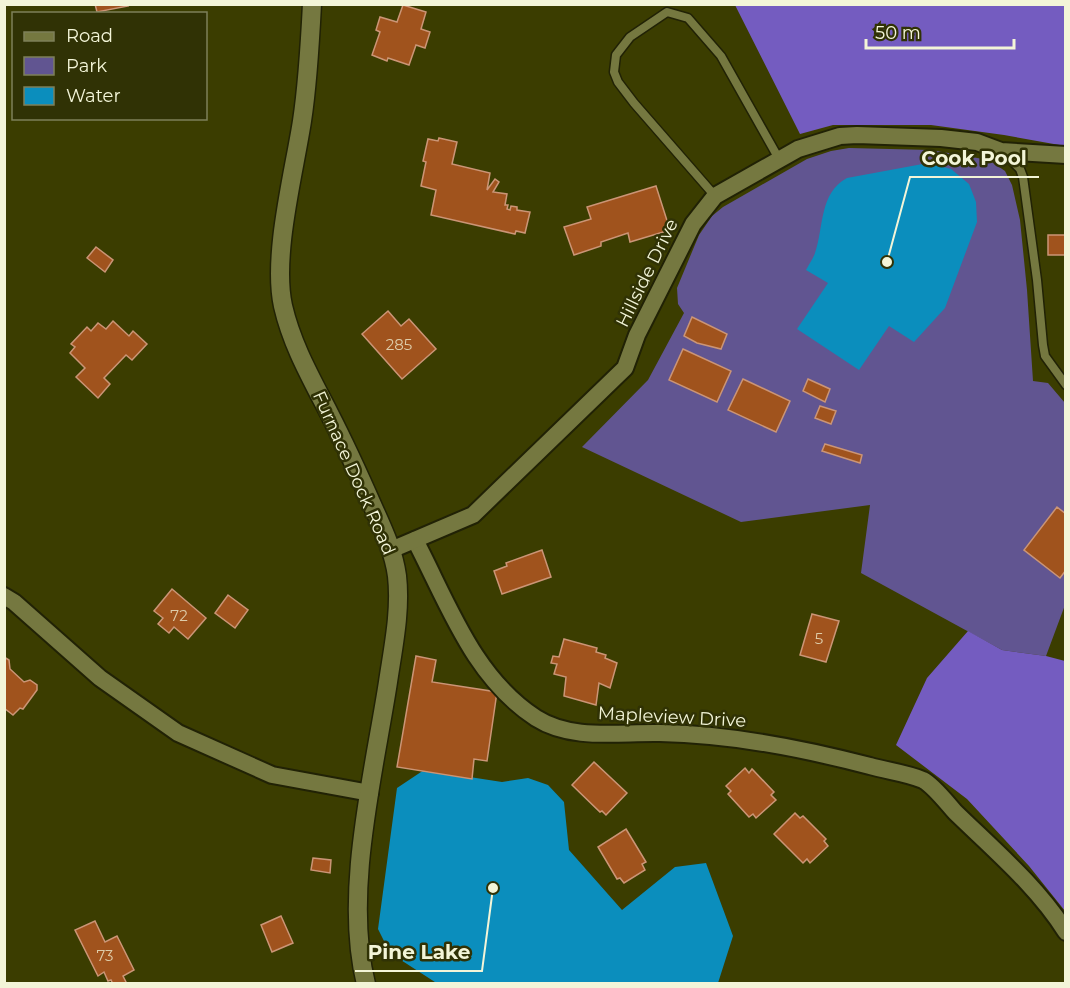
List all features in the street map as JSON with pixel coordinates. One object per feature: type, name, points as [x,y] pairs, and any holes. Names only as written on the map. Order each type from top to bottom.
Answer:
[{"type":"street","name":"Furnace Dock Road","points":[[312,4],[303,117],[283,236],[280,280],[283,303],[290,333],[342,438],[391,550],[397,576],[396,622],[363,840],[358,916],[366,984]]},
{"type":"street","name":"Hillside Drive","points":[[391,550],[473,515],[625,368],[637,335],[666,280],[685,237],[715,196],[778,159],[817,142],[840,136],[857,135],[940,138],[977,142],[1001,151],[1065,155]]},
{"type":"street","name":"Mapleview Drive","points":[[415,540],[446,599],[460,634],[487,673],[519,706],[537,719],[552,727],[601,735],[659,733],[745,739],[826,755],[924,781],[1037,894],[1065,932]]},
{"type":"street","points":[[4,596],[14,602],[100,678],[178,733],[272,775],[370,793]]},
{"type":"lane","points":[[715,196],[634,103],[618,82],[614,72],[616,55],[630,37],[667,12],[688,18],[721,56],[778,159]]},
{"type":"lane","points":[[1001,151],[1013,161],[1023,177],[1045,356],[1065,385]]},
{"type":"green space","points":[[849,148],[931,150],[989,160],[1005,171],[1012,185],[1020,220],[1033,381],[1048,383],[1065,403],[1065,605],[1046,656],[1002,650],[861,573],[870,505],[741,522],[582,447],[648,380],[684,313],[678,304],[677,288],[699,235],[712,216],[723,207],[807,159]]},
{"type":"shaded area","points":[[735,5],[1065,5],[1065,146],[931,125],[833,125],[800,134]]},
{"type":"shaded area","points":[[968,631],[1002,650],[1065,661],[1065,911],[1029,866],[967,799],[896,745],[927,678]]},
{"type":"water","points":[[928,163],[951,169],[969,184],[976,202],[977,222],[945,308],[914,342],[889,326],[859,370],[797,329],[828,283],[806,270],[815,253],[827,201],[831,192],[847,178]]},
{"type":"water","points":[[424,770],[502,782],[528,778],[548,785],[564,802],[569,850],[622,910],[675,867],[706,863],[733,936],[718,983],[438,984],[390,953],[378,929],[397,788]]},
{"type":"building","points":[[95,4],[127,4],[128,6],[97,12]]},
{"type":"building","points":[[403,5],[426,12],[421,29],[430,32],[425,48],[416,45],[409,65],[388,58],[387,61],[372,55],[380,32],[376,30],[380,17],[397,22]]},
{"type":"building","points":[[439,138],[457,142],[452,164],[490,173],[487,190],[495,179],[499,182],[493,192],[507,194],[505,205],[508,205],[507,209],[510,210],[511,206],[517,207],[517,210],[530,212],[525,233],[516,231],[515,234],[431,215],[436,190],[421,186],[426,162],[423,161],[428,139],[438,141]]},
{"type":"building","points":[[656,186],[670,230],[630,242],[628,233],[601,242],[601,246],[574,255],[564,227],[591,219],[587,207]]},
{"type":"building","points":[[1048,235],[1066,235],[1066,255],[1048,255]]},
{"type":"building","points":[[96,247],[113,260],[105,272],[87,258]]},
{"type":"building","points":[[388,311],[401,326],[409,319],[436,349],[402,379],[362,334]]},
{"type":"building","points":[[692,317],[727,334],[721,349],[697,343],[684,336]]},
{"type":"building","points":[[113,321],[129,336],[133,331],[147,344],[132,360],[126,355],[104,378],[110,384],[98,398],[76,377],[85,368],[70,353],[75,347],[71,344],[87,327],[91,331],[98,323],[106,329]]},
{"type":"building","points":[[683,349],[731,371],[717,402],[669,380]]},
{"type":"building","points":[[743,379],[790,401],[776,432],[728,410]]},
{"type":"building","points":[[808,379],[830,389],[825,402],[803,391]]},
{"type":"building","points":[[820,406],[836,411],[831,424],[815,418]]},
{"type":"building","points":[[825,444],[862,455],[860,463],[822,451]]},
{"type":"building","points":[[1057,507],[1066,514],[1066,570],[1060,578],[1024,550]]},
{"type":"building","points":[[542,550],[551,577],[502,594],[494,571],[507,566],[506,563]]},
{"type":"building","points":[[172,589],[206,618],[188,639],[174,627],[169,633],[158,624],[163,618],[154,611]]},
{"type":"building","points":[[228,595],[248,610],[235,628],[215,613]]},
{"type":"building","points":[[812,614],[839,621],[826,662],[800,655]]},
{"type":"building","points":[[564,639],[597,648],[596,652],[606,655],[605,658],[617,663],[610,688],[599,683],[596,705],[564,696],[566,677],[554,674],[557,664],[551,663],[553,656],[559,657]]},
{"type":"building","points":[[416,656],[436,660],[432,682],[497,692],[487,761],[474,759],[472,779],[397,767]]},
{"type":"building","points":[[4,657],[9,660],[10,669],[24,682],[30,680],[37,685],[37,690],[23,709],[20,708],[13,715],[4,708]]},
{"type":"building","points":[[594,762],[627,793],[606,815],[572,785]]},
{"type":"building","points":[[745,768],[749,773],[752,769],[774,792],[771,795],[776,800],[756,818],[753,814],[749,817],[728,794],[731,791],[726,786]]},
{"type":"building","points":[[795,813],[800,818],[803,816],[826,839],[824,841],[828,846],[810,863],[807,859],[803,863],[774,834]]},
{"type":"building","points":[[626,829],[646,862],[642,864],[645,870],[624,883],[620,878],[617,879],[598,847]]},
{"type":"building","points":[[313,858],[331,860],[330,873],[311,870]]},
{"type":"building","points":[[281,916],[293,943],[272,952],[261,925]]},
{"type":"building","points":[[95,921],[105,942],[117,936],[134,970],[123,976],[127,984],[113,984],[111,980],[108,981],[104,972],[98,976],[75,930]]},
{"type":"place","name":"Cook Pool","points":[[887,262]]},
{"type":"place","name":"Pine Lake","points":[[493,888]]}]
